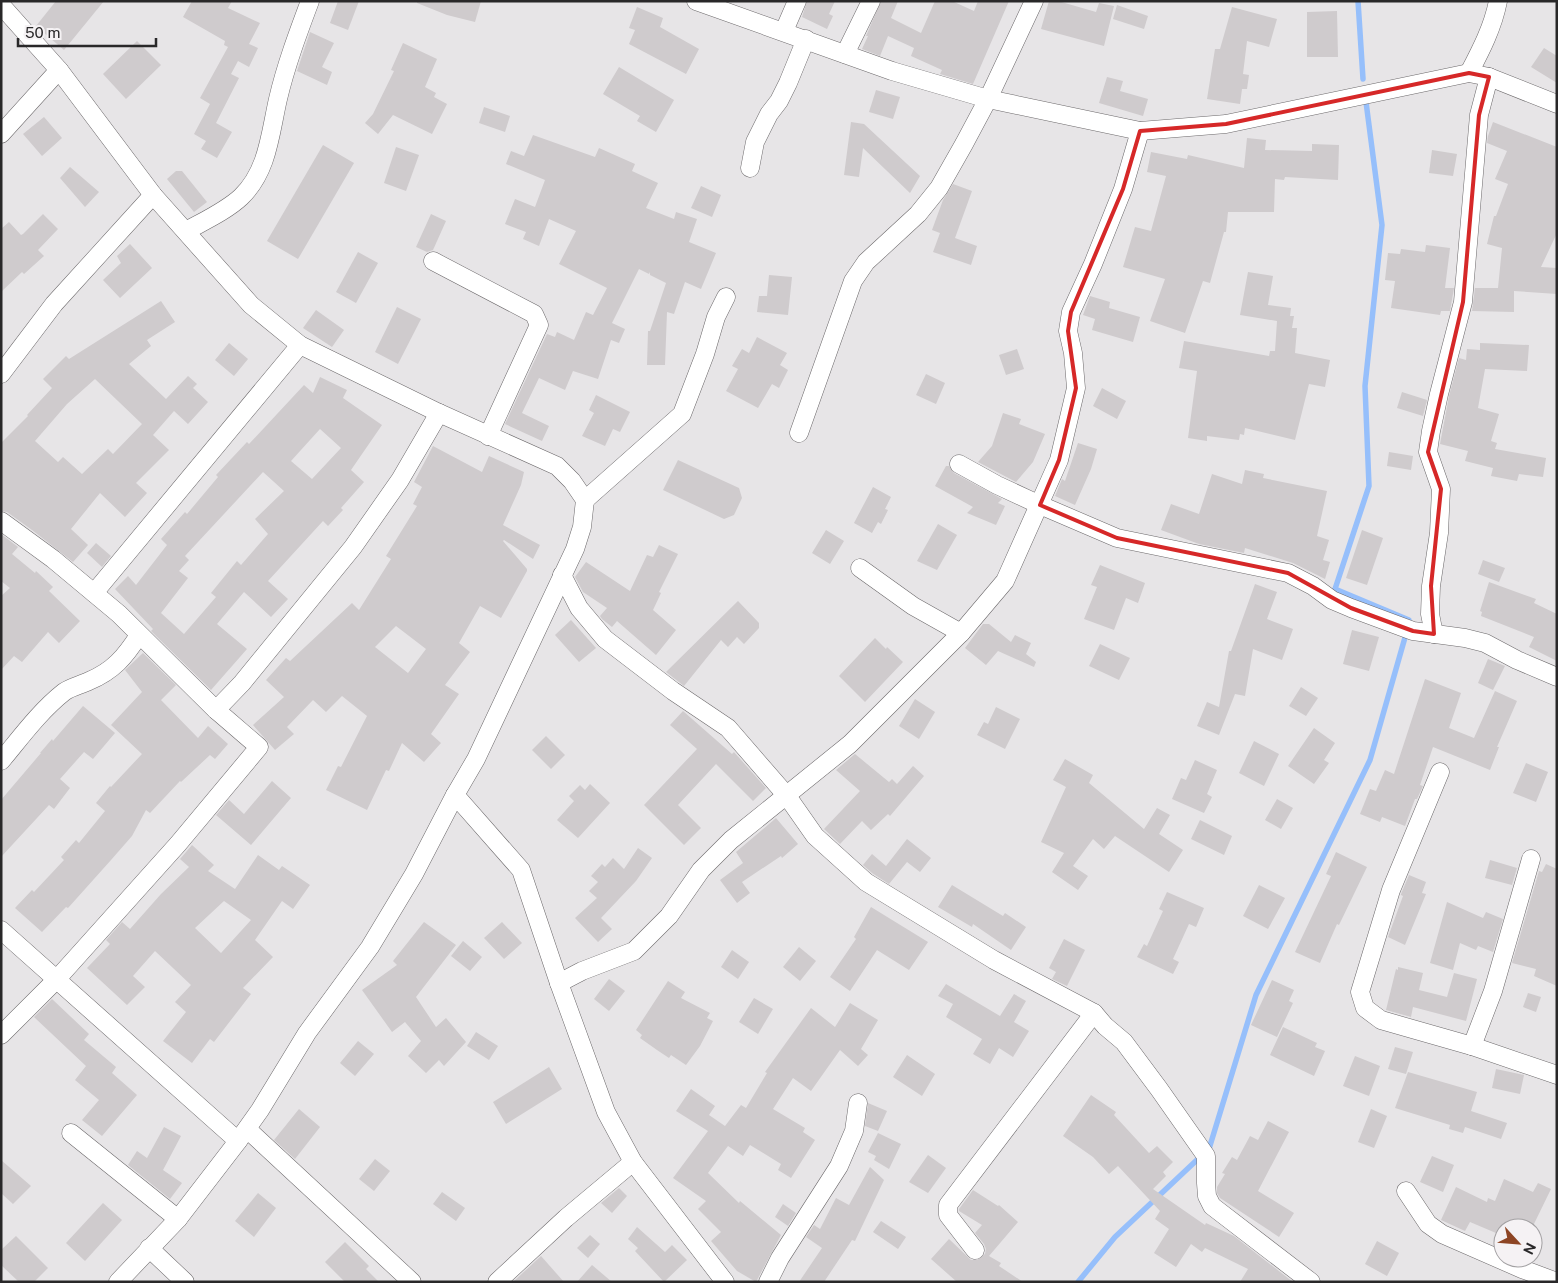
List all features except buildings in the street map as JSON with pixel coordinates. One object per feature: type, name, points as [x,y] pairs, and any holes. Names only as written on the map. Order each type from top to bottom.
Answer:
[{"type":"street","points":[[186,231],[241,197],[259,174],[270,142],[278,99],[295,42],[310,1]]},
{"type":"street","points":[[696,1],[892,71],[988,99],[1140,131],[1226,124],[1469,73],[1489,78],[1557,104]]},
{"type":"street","points":[[784,31],[797,1]]},
{"type":"street","points":[[845,54],[871,1]]},
{"type":"street","points":[[799,434],[853,281],[866,262],[918,214],[939,188],[988,99],[1034,1]]},
{"type":"street","points":[[1469,73],[1487,39],[1495,17],[1498,1]]},
{"type":"street","points":[[1,5],[58,70],[153,195],[251,305],[300,345],[439,413],[557,466],[572,481],[585,500],[582,527],[575,549],[476,759],[414,874],[370,947],[306,1033],[260,1110],[242,1135],[178,1219],[118,1282]]},
{"type":"street","points":[[750,168],[754,142],[769,114],[779,101],[806,40]]},
{"type":"street","points":[[1,134],[58,70]]},
{"type":"street","points":[[1434,634],[1430,614],[1431,586],[1439,532],[1441,489],[1428,452],[1437,403],[1463,302],[1479,114],[1489,78]]},
{"type":"street","points":[[559,983],[582,971],[634,951],[669,916],[701,870],[732,840],[850,744],[961,634],[1005,581],[1059,460],[1076,388],[1073,353],[1068,331],[1071,312],[1093,264],[1123,189],[1140,131]]},
{"type":"street","points":[[1,374],[54,304],[153,195]]},
{"type":"street","points":[[433,261],[534,314],[539,325],[488,436]]},
{"type":"street","points":[[585,500],[682,414],[705,354],[716,317],[726,297]]},
{"type":"street","points":[[94,593],[300,345]]},
{"type":"street","points":[[216,710],[242,682],[353,547],[400,480],[439,413]]},
{"type":"street","points":[[959,464],[997,485],[1117,538],[1288,573],[1313,586],[1332,600],[1351,608],[1413,631],[1485,643],[1517,660],[1557,677]]},
{"type":"street","points":[[1,522],[53,559],[119,614],[216,710],[259,747],[178,844],[56,980],[1,1035]]},
{"type":"street","points":[[860,568],[912,606],[961,634]]},
{"type":"street","points":[[562,575],[579,608],[605,639],[673,691],[728,728],[787,796],[815,836],[866,882],[994,960],[1094,1013],[1105,1026],[1124,1042],[1206,1156],[1206,1183],[1212,1206],[1311,1282]]},
{"type":"street","points":[[1,761],[44,710],[66,691],[91,681],[114,668],[139,635]]},
{"type":"street","points":[[1440,772],[1392,890],[1360,992],[1364,1008],[1382,1020],[1472,1046],[1557,1075]]},
{"type":"street","points":[[455,795],[521,870],[559,983],[606,1112],[633,1162],[725,1282]]},
{"type":"street","points":[[1472,1046],[1493,991],[1531,859]]},
{"type":"street","points":[[1,930],[56,980],[342,1218],[403,1278]]},
{"type":"street","points":[[975,1250],[948,1215],[948,1205],[1094,1013]]},
{"type":"street","points":[[768,1282],[786,1249],[839,1166],[854,1131],[858,1103]]},
{"type":"street","points":[[71,1133],[178,1219]]},
{"type":"street","points":[[498,1282],[559,1225],[633,1162]]},
{"type":"street","points":[[1406,1191],[1428,1224],[1442,1234],[1557,1282]]},
{"type":"street","points":[[149,1248],[185,1282]]},
{"type":"highlighted area","points":[[1469,73],[1489,77],[1479,115],[1463,302],[1428,452],[1441,489],[1431,586],[1434,634],[1413,631],[1351,608],[1288,573],[1117,538],[1040,505],[1059,460],[1076,388],[1068,331],[1071,312],[1123,189],[1140,131],[1226,124]]},
{"type":"waterway","points":[[1358,1],[1363,79]]},
{"type":"waterway","points":[[1366,102],[1382,225],[1365,386],[1369,486],[1335,589],[1409,620],[1409,624]]},
{"type":"waterway","points":[[1209,1149],[1256,995],[1370,760],[1406,634]]},
{"type":"waterway","points":[[1078,1282],[1115,1237],[1199,1158]]}]
